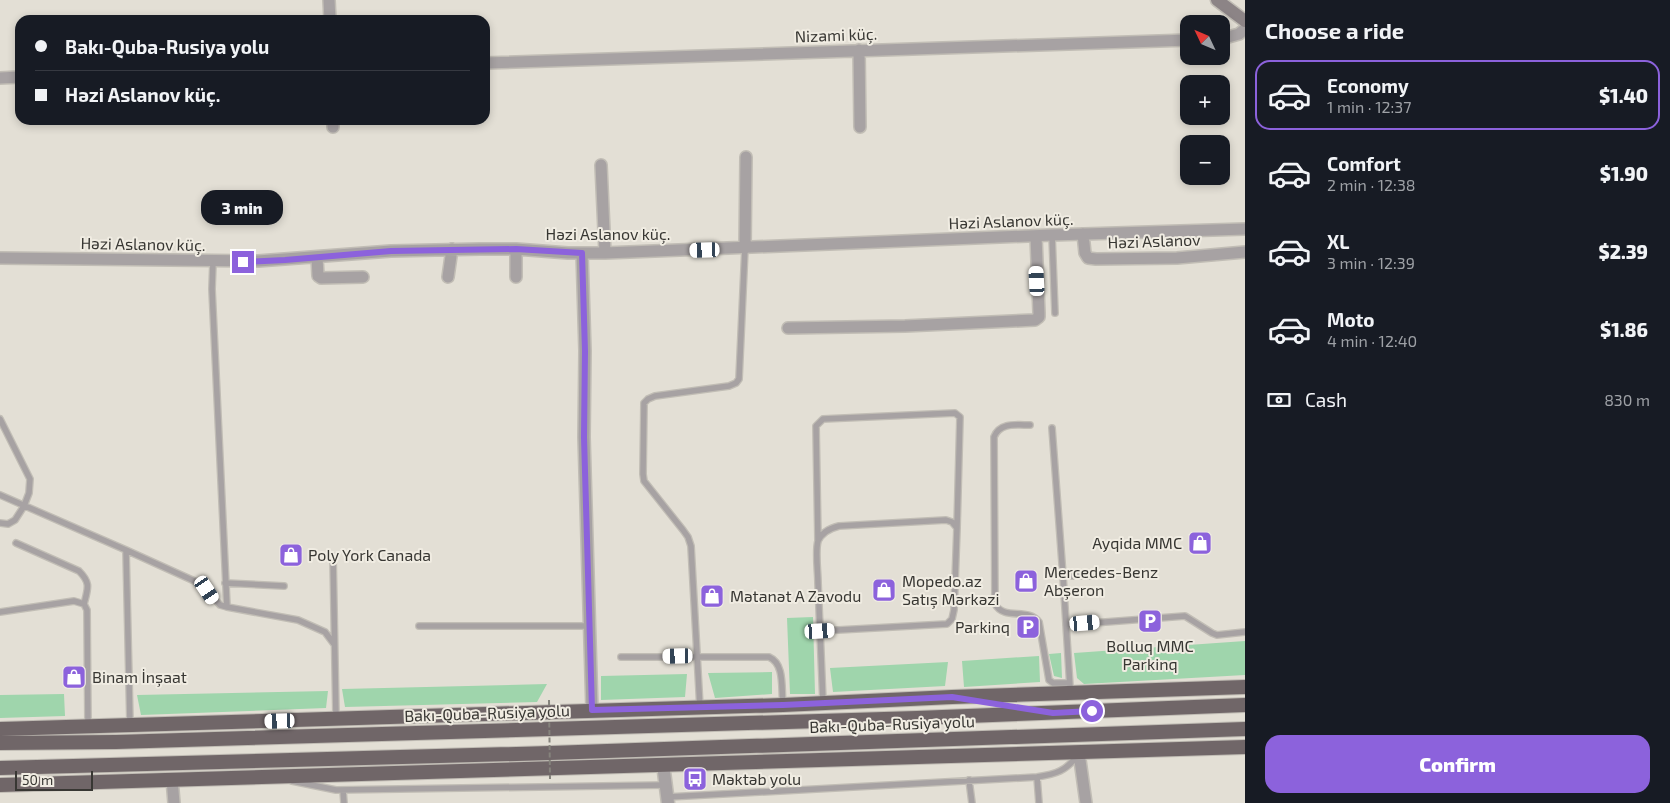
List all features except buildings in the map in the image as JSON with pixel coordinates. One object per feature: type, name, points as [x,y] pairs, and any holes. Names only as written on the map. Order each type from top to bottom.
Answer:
[{"type":"highway","points":[[0,729],[783,705],[952,697],[1070,688],[1245,687]]},
{"type":"highway","points":[[952,697],[1053,713]]},
{"type":"highway","name":"Bakı-Quba-Rusiya yolu","points":[[0,744],[126,742],[1053,713],[1245,705]]},
{"type":"highway","name":"Bakı-Quba-Rusiya yolu","points":[[0,768],[550,753],[1245,729]]},
{"type":"highway","points":[[0,785],[1245,747]]},
{"type":"main road","points":[[1217,0],[1245,21]]},
{"type":"street","points":[[330,0],[330,15]]},
{"type":"street","points":[[1230,36],[1239,34],[1245,29]]},
{"type":"street","name":"Nizami küç.","points":[[490,62],[1180,40]]},
{"type":"street","points":[[859,50],[860,126]]},
{"type":"street","points":[[0,78],[15,77]]},
{"type":"street","points":[[745,248],[746,157]]},
{"type":"street","points":[[601,165],[606,253]]},
{"type":"street","name":"Həzi Aslanov küç.","points":[[0,258],[213,262],[285,260],[391,251],[516,249],[606,253],[1245,229]]},
{"type":"street","name":"Həzi Aslanov","points":[[1083,234],[1085,253],[1088,258],[1096,259],[1177,258],[1245,252]]},
{"type":"street","points":[[788,328],[905,326],[1035,320],[1039,317],[1036,236]]},
{"type":"street","points":[[516,249],[516,277]]},
{"type":"street","points":[[448,277],[452,250]]},
{"type":"street","points":[[582,253],[585,351],[584,437],[592,710]]},
{"type":"street","points":[[317,257],[318,276],[321,278],[363,277]]},
{"type":"street","points":[[1079,753],[1086,803]]},
{"type":"street","points":[[663,764],[667,795]]},
{"type":"street","points":[[172,779],[174,803]]},
{"type":"lane","points":[[1052,235],[1055,313]]},
{"type":"lane","points":[[700,708],[690,546],[688,537],[644,480],[644,403],[655,396],[729,386],[736,383],[739,379],[745,248]]},
{"type":"lane","points":[[213,262],[212,289],[227,608]]},
{"type":"lane","points":[[820,631],[946,624],[952,619],[954,610],[960,416],[955,413],[823,419],[816,426],[820,631],[823,702]]},
{"type":"lane","points":[[0,419],[30,479],[29,493],[24,506],[15,520],[8,524],[0,523]]},
{"type":"lane","points":[[1030,425],[1003,426],[996,431],[994,436],[995,604],[998,610],[1003,613],[1036,618],[1039,622],[1049,680],[1070,688],[1064,576],[1052,428]]},
{"type":"lane","points":[[0,495],[201,584],[220,605],[227,608],[298,620],[325,632],[334,644]]},
{"type":"lane","points":[[818,542],[823,534],[831,528],[839,526],[946,520],[952,522],[957,528]]},
{"type":"lane","points":[[16,543],[79,571],[84,576],[88,585],[84,604],[87,610],[88,726]]},
{"type":"lane","points":[[126,550],[130,724]]},
{"type":"lane","points":[[333,556],[336,719]]},
{"type":"lane","points":[[1064,576],[1092,576]]},
{"type":"lane","points":[[225,583],[284,586]]},
{"type":"lane","points":[[0,612],[74,601],[84,604]]},
{"type":"lane","points":[[1066,625],[1185,616],[1217,635],[1245,632]]},
{"type":"lane","points":[[418,626],[589,626]]},
{"type":"lane","points":[[621,657],[769,657],[776,660],[780,666],[783,705]]},
{"type":"lane","points":[[268,776],[330,790],[692,795],[1037,777],[1062,770],[1070,765],[1079,753]]},
{"type":"lane","points":[[1037,777],[1039,803]]},
{"type":"lane","points":[[969,780],[972,803]]},
{"type":"lane","points":[[343,790],[344,803]]},
{"type":"lane","points":[[692,795],[693,803]]},
{"type":"path","points":[[549,700],[550,779]]},
{"type":"green space","points":[[813,617],[815,694],[790,694],[787,618]]},
{"type":"green space","points":[[1245,641],[1245,675],[1084,684],[1077,678],[1074,653]]},
{"type":"green space","points":[[1061,653],[1062,678],[1054,676],[1049,654]]},
{"type":"green space","points":[[1039,656],[1040,682],[964,687],[962,661]]},
{"type":"green space","points":[[948,662],[945,686],[833,692],[830,668]]},
{"type":"green space","points":[[772,672],[772,694],[715,698],[708,673]]},
{"type":"green space","points":[[687,674],[685,697],[601,700],[601,676]]},
{"type":"green space","points":[[547,684],[537,702],[345,707],[342,689]]},
{"type":"green space","points":[[328,691],[326,708],[141,715],[137,695]]},
{"type":"green space","points":[[64,694],[65,716],[0,718],[0,695]]},
{"type":"place","name":"Ayqida MMC","points":[[1200,543]]},
{"type":"place","name":"Poly York Canada","points":[[291,555]]},
{"type":"place","name":"Mercedes-Benz Abşeron","points":[[1026,581]]},
{"type":"place","name":"Mopedo.az Satış Mərkəzi","points":[[884,590]]},
{"type":"place","name":"Mətanət A Zavodu","points":[[712,596]]},
{"type":"place","name":"Bolluq MMC Parkinq","points":[[1150,621]]},
{"type":"place","name":"Parkinq","points":[[1028,627]]},
{"type":"place","name":"Binam İnşaat","points":[[74,677]]},
{"type":"place","name":"Məktəb yolu","points":[[695,779]]},
{"type":"route","points":[[243,262],[391,251],[532,249],[582,253],[585,351],[584,437],[592,710],[700,708],[952,697],[1053,713],[1092,711]]}]
